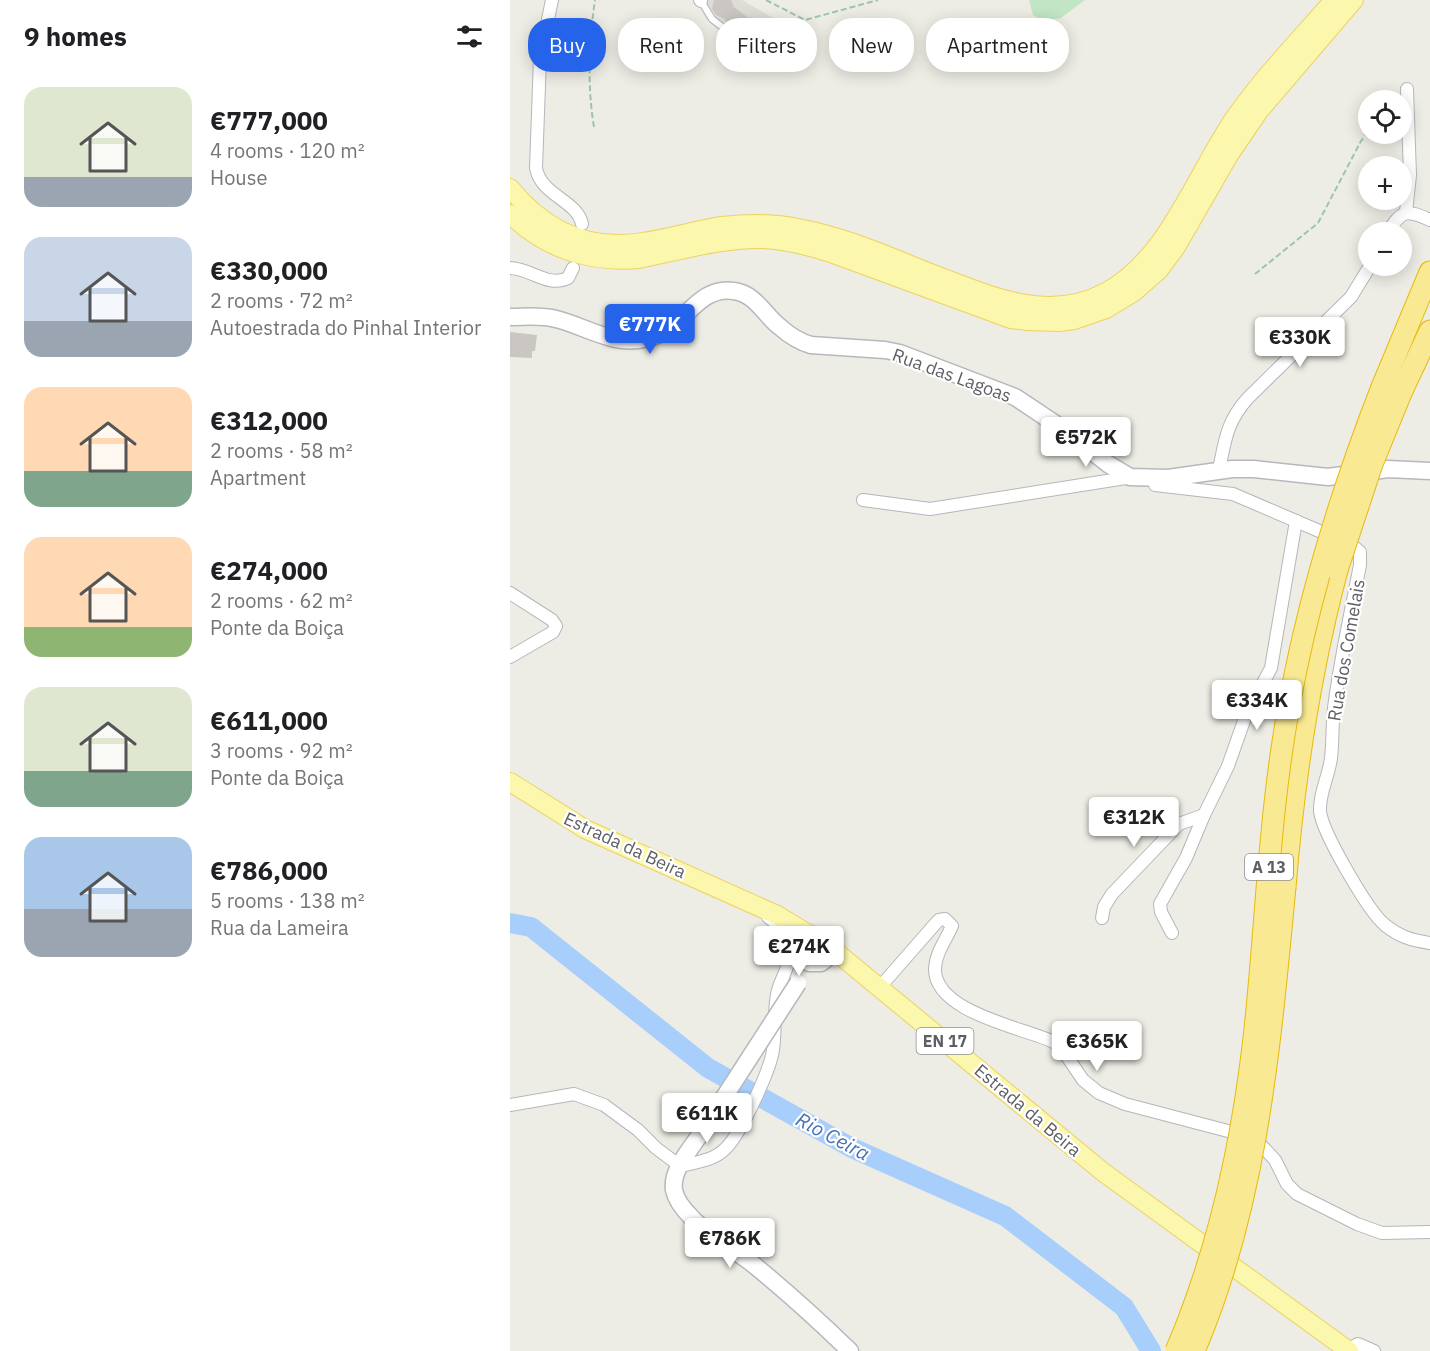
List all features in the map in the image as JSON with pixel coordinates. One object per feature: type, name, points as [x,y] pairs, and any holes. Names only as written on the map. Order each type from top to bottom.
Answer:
[{"type":"highway","name":"A 13","points":[[1194,1351],[1227,1258],[1257,1126],[1270,1037],[1292,804],[1317,648],[1392,390],[1430,272]]},
{"type":"highway","name":"A 13","points":[[1176,1351],[1209,1258],[1241,1127],[1254,1038],[1279,769],[1298,660],[1344,488],[1392,390],[1430,331]]},
{"type":"main road","points":[[510,188],[522,204],[551,227],[598,243],[642,243],[738,225],[783,226],[834,238],[997,299],[1051,307],[1080,302],[1099,296],[1116,286],[1138,270],[1147,260],[1166,234],[1236,116],[1334,0]]},
{"type":"main road","points":[[510,214],[532,233],[556,247],[588,257],[631,259],[746,240],[772,240],[808,246],[831,253],[1011,319],[1043,322],[1074,320],[1092,315],[1122,301],[1159,270],[1176,248],[1229,155],[1259,111],[1354,0]]},
{"type":"main road","name":"Estrada da Beira","points":[[510,782],[585,830],[786,919],[819,953],[880,987],[1103,1172],[1348,1350]]},
{"type":"street","points":[[552,0],[540,58],[536,168],[542,183],[575,211],[582,224]]},
{"type":"street","points":[[1406,212],[1410,175],[1407,89]]},
{"type":"street","points":[[1395,222],[1401,214],[1406,212],[1430,220]]},
{"type":"street","points":[[510,267],[547,280],[559,281],[568,278],[573,268]]},
{"type":"street","points":[[1219,470],[1225,437],[1234,415],[1248,398],[1351,297],[1364,276]]},
{"type":"street","name":"Rua das Lagoas","points":[[510,318],[539,316],[556,319],[605,336],[631,341],[642,340],[668,330],[708,295],[727,290],[747,295],[778,326],[802,342],[811,345],[900,353],[1005,393],[1029,406],[1108,464],[1130,477],[1168,478],[1219,470],[1254,469],[1328,477],[1388,469],[1430,471]]},
{"type":"street","points":[[863,500],[930,509],[1130,477]]},
{"type":"street","name":"Rua dos Comelais","points":[[1130,477],[1155,485],[1233,494],[1357,548],[1361,556],[1337,687],[1332,728],[1332,755],[1320,802],[1320,813],[1349,875],[1366,903],[1383,924],[1406,939],[1430,943]]},
{"type":"street","points":[[1173,933],[1161,912],[1160,904],[1186,858],[1228,766],[1246,715],[1271,668],[1296,521]]},
{"type":"street","points":[[510,593],[552,620],[556,626],[553,632],[510,657]]},
{"type":"street","points":[[1102,918],[1104,907],[1112,894],[1179,824],[1204,815]]},
{"type":"street","points":[[510,1105],[574,1094],[604,1105],[680,1166],[702,1162],[724,1151],[740,1128],[773,1053],[778,991],[787,969],[789,951],[787,940],[776,923],[747,901]]},
{"type":"street","points":[[880,987],[936,923],[939,920],[945,920],[951,926],[938,952],[935,970],[938,984],[950,999],[972,1012],[1054,1042],[1062,1049],[1083,1080],[1099,1093],[1125,1104],[1247,1136],[1261,1145],[1275,1160],[1287,1184],[1297,1194],[1357,1224],[1383,1233],[1430,1232]]},
{"type":"street","points":[[819,953],[680,1166],[674,1179],[674,1190],[679,1203],[692,1218],[761,1271],[850,1351]]},
{"type":"street","points":[[1348,1350],[1358,1344],[1374,1351]]},
{"type":"lane","points":[[700,1],[716,22]]},
{"type":"path","points":[[594,127],[590,89],[591,35],[595,0]]},
{"type":"path","points":[[766,0],[805,20],[878,0]]},
{"type":"path","points":[[1255,274],[1318,223],[1361,144]]},
{"type":"shaded area","points":[[702,0],[742,0],[773,18],[716,18],[716,27],[706,19],[698,4]]},
{"type":"green space","points":[[1029,0],[1085,0],[1061,18],[1038,18],[1033,15]]},
{"type":"building","points":[[714,0],[731,0],[734,7],[747,17],[754,18],[723,18],[716,15],[712,9]]},
{"type":"building","points":[[510,332],[537,335],[532,358],[510,357]]},
{"type":"waterway","name":"Rio Ceira","points":[[510,923],[531,927],[708,1068],[852,1148],[1005,1216],[1124,1307],[1151,1351]]}]
